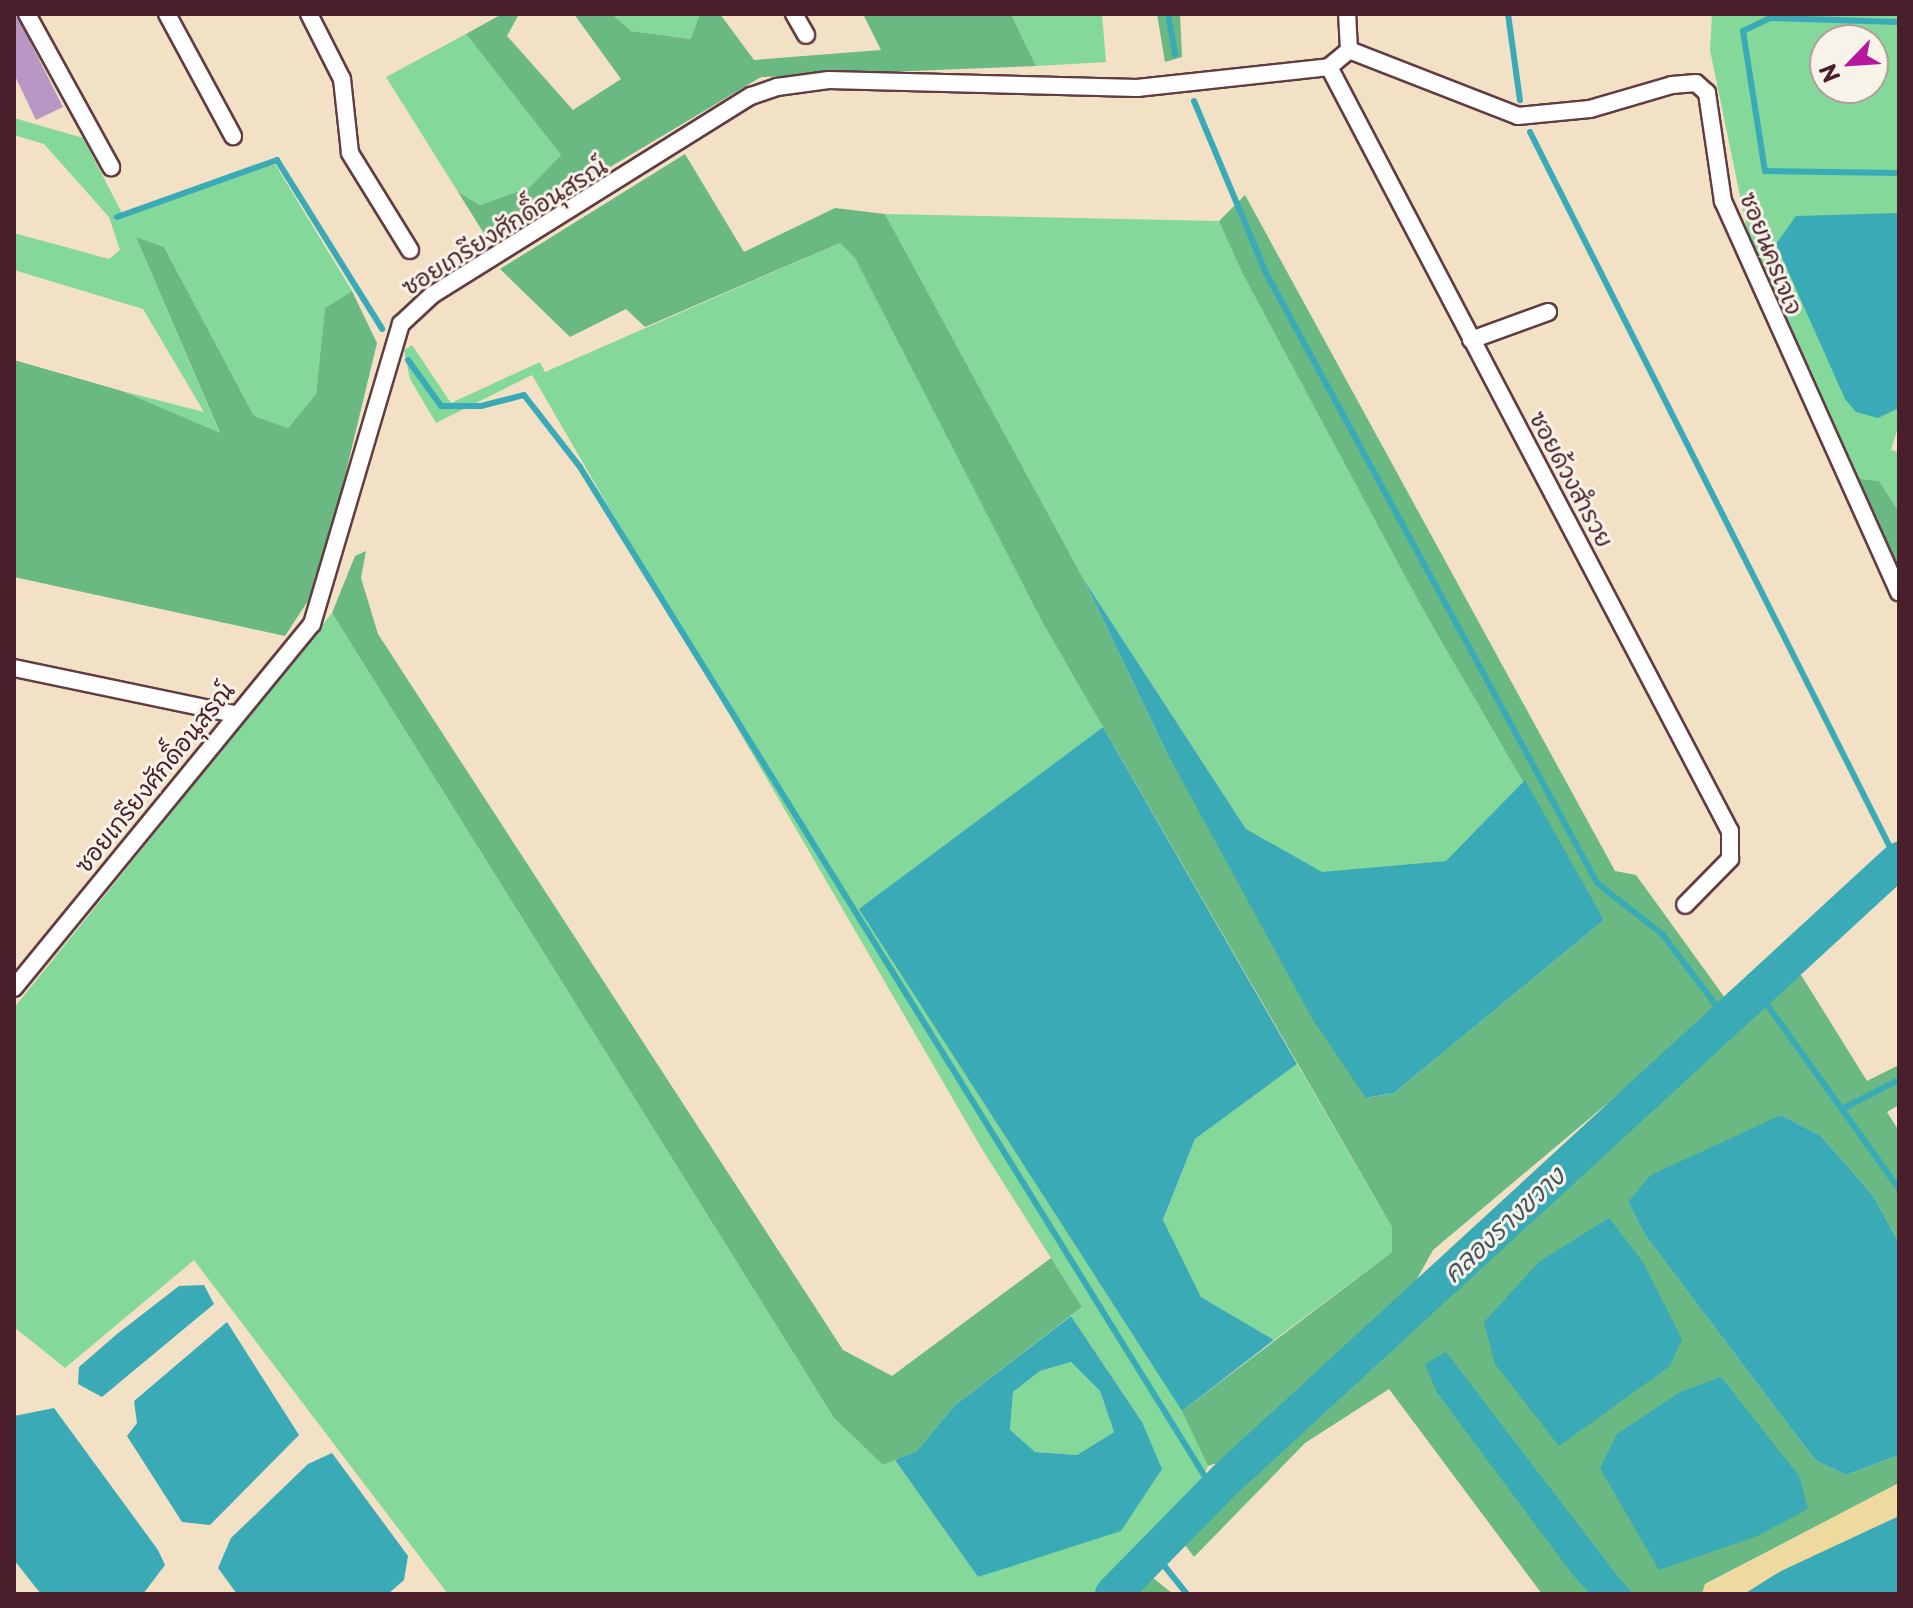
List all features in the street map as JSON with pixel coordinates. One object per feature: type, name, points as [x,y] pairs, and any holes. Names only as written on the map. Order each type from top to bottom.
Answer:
[{"type":"street","points":[[27,14],[111,167]]},
{"type":"street","points":[[167,14],[233,136]]},
{"type":"street","points":[[309,14],[340,70],[350,153],[410,250]]},
{"type":"street","points":[[794,14],[806,35]]},
{"type":"street","points":[[1329,67],[1349,50],[1347,14]]},
{"type":"street","name":"ซอยนครเจเจ","points":[[1349,50],[1518,116],[1590,109],[1672,85],[1696,83],[1707,93],[1723,201],[1899,592]]},
{"type":"street","name":"ซอยด้วงสำรวย","points":[[1329,67],[1730,831],[1730,859],[1685,905]]},
{"type":"street","name":"ซอยเกรียงศักดิ์อนุสรณ์","points":[[14,988],[234,714],[305,633],[327,591],[401,324],[411,311],[751,96],[829,80],[1137,88],[1329,67]]},
{"type":"street","points":[[1471,340],[1548,312]]},
{"type":"street","points":[[14,668],[234,714]]},
{"type":"green space","points":[[502,14],[519,14],[507,36],[573,110],[621,79],[574,14],[612,14],[631,31],[691,39],[700,14],[720,14],[754,60],[881,50],[863,14],[1011,14],[1036,66],[761,77],[488,240],[458,192],[480,205],[530,187],[561,155],[466,34]]},
{"type":"green space","points":[[612,14],[700,14],[692,39],[631,31]]},
{"type":"green space","points":[[1011,14],[1102,14],[1106,62],[1036,66]]},
{"type":"green space","points":[[1157,14],[1180,14],[1182,57],[1165,62]]},
{"type":"green space","points":[[1712,14],[1899,14],[1899,424],[1891,450],[1899,452],[1899,512],[1879,481],[1853,478],[1752,254],[1710,50]]},
{"type":"green space","points":[[466,34],[561,155],[530,187],[480,205],[458,192],[386,77]]},
{"type":"green space","points":[[14,118],[83,138],[124,217],[275,164],[352,291],[325,308],[316,394],[288,428],[254,416],[164,247],[136,237],[220,434],[122,391],[204,412],[143,309],[14,270],[14,233],[109,259],[120,250],[109,217],[44,144],[14,135]]},
{"type":"green space","points":[[685,154],[744,252],[835,208],[885,214],[1084,580],[1167,753],[1367,1098],[1394,1093],[1604,920],[1425,613],[1243,274],[1219,221],[1245,195],[1615,871],[1636,875],[1728,1002],[1433,1250],[1401,1308],[1233,1458],[1208,1466],[1182,1411],[1392,1252],[1392,1227],[1043,623],[855,258],[840,243],[645,327],[626,309],[570,337],[500,269]]},
{"type":"green space","points":[[885,214],[1219,221],[1425,613],[1525,780],[1447,861],[1322,873],[1246,829],[1084,580]]},
{"type":"green space","points":[[136,237],[164,247],[254,416],[288,428],[316,394],[325,308],[352,291],[377,343],[319,584],[285,636],[14,577],[14,360],[122,391],[220,433]]},
{"type":"green space","points":[[840,243],[855,258],[1103,727],[860,909],[1168,1380],[1208,1466],[1190,1505],[1095,1594],[448,1594],[194,1260],[65,1368],[14,1327],[14,1008],[332,613],[834,1418],[883,1465],[895,1460],[978,1577],[1085,1540],[1142,1422],[1071,1316],[1082,1307],[982,1149],[532,375],[436,423],[410,379],[404,350],[412,345],[451,403],[540,362],[545,372]]},
{"type":"green space","points":[[1853,478],[1879,481],[1899,512],[1899,580]]},
{"type":"green space","points":[[366,551],[361,578],[378,634],[843,1350],[892,1376],[1051,1258],[1082,1307],[954,1406],[917,1451],[883,1465],[834,1418],[332,613],[355,556]]},
{"type":"green space","points":[[1798,970],[1867,1081],[1899,1065],[1899,1105],[1887,1112],[1899,1131],[1899,1243],[1874,1197],[1821,1136],[1781,1115],[1628,1202],[1645,1235],[1815,1460],[1846,1475],[1899,1455],[1899,1483],[1705,1584],[1702,1594],[1634,1594],[1437,1393],[1590,1594],[1542,1594],[1389,1389],[1305,1443],[1194,1557],[1183,1542],[1260,1463],[1374,1367]]},
{"type":"green space","points":[[1297,1064],[1392,1227],[1392,1252],[1274,1340],[1201,1297],[1163,1221],[1195,1139]]},
{"type":"green space","points":[[1071,1362],[1100,1391],[1114,1432],[1077,1455],[1035,1452],[1010,1431],[1013,1392],[1040,1371]]},
{"type":"green space","points":[[1147,1573],[1173,1594],[1121,1594],[1135,1579]]},
{"type":"sand","points":[[1899,1483],[1899,1516],[1744,1594],[1702,1594],[1705,1585]]},
{"type":"water","points":[[1899,213],[1899,408],[1878,418],[1856,412],[1845,399],[1776,244],[1796,216]]},
{"type":"water","points":[[1084,580],[1246,829],[1322,872],[1446,861],[1525,780],[1604,920],[1394,1093],[1366,1098],[1313,1020],[1167,753]]},
{"type":"water","points":[[1103,727],[1297,1064],[1195,1139],[1163,1220],[1201,1297],[1274,1340],[1182,1411],[859,909]]},
{"type":"water","points":[[1781,1115],[1821,1136],[1874,1197],[1899,1243],[1899,1455],[1846,1475],[1815,1460],[1645,1235],[1628,1202],[1651,1175]]},
{"type":"water","points":[[1609,1218],[1643,1262],[1682,1339],[1670,1366],[1559,1446],[1495,1364],[1484,1322],[1539,1262]]},
{"type":"water","points":[[204,1285],[214,1304],[102,1397],[78,1384],[79,1367],[117,1334],[179,1286]]},
{"type":"water","points":[[1071,1316],[1142,1422],[1162,1469],[1121,1531],[978,1577],[895,1460],[917,1451],[954,1406]],"holes":[[[1071,1362],[1100,1391],[1114,1432],[1077,1455],[1035,1452],[1010,1430],[1013,1392],[1040,1371]]]},
{"type":"water","points":[[227,1322],[299,1435],[210,1525],[182,1522],[127,1436],[137,1423],[134,1401]]},
{"type":"water","points":[[1446,1352],[1634,1594],[1590,1594],[1573,1575],[1437,1393],[1425,1364]]},
{"type":"water","points":[[1721,1377],[1799,1476],[1808,1509],[1757,1536],[1659,1570],[1600,1468],[1617,1434],[1680,1392]]},
{"type":"water","points":[[54,1408],[158,1550],[165,1565],[143,1594],[41,1594],[14,1560],[14,1416]]},
{"type":"water","points":[[332,1453],[408,1556],[404,1580],[388,1594],[237,1594],[218,1568],[231,1538],[308,1464]]},
{"type":"water","points":[[1899,1516],[1899,1594],[1744,1594],[1781,1571]]},
{"type":"building","points":[[16,14],[63,107],[36,120],[14,74]]},
{"type":"waterway","points":[[1168,14],[1175,54]]},
{"type":"waterway","points":[[1508,14],[1520,100]]},
{"type":"waterway","points":[[1899,22],[1770,18],[1743,31],[1765,171],[1899,173]]},
{"type":"waterway","points":[[1194,101],[1266,273],[1597,883],[1663,935],[1727,1020]]},
{"type":"waterway","points":[[1530,132],[1897,861]]},
{"type":"waterway","points":[[117,217],[277,160],[382,329]]},
{"type":"waterway","points":[[408,360],[441,406],[481,406],[524,395],[580,467],[1214,1491]]},
{"type":"waterway","name":"คลองรางขวาง","points":[[1113,1594],[1225,1480],[1899,860]]},
{"type":"waterway","points":[[1758,992],[1899,1189]]},
{"type":"waterway","points":[[1842,1109],[1899,1080]]},
{"type":"waterway","points":[[1154,1553],[1187,1594]]}]
